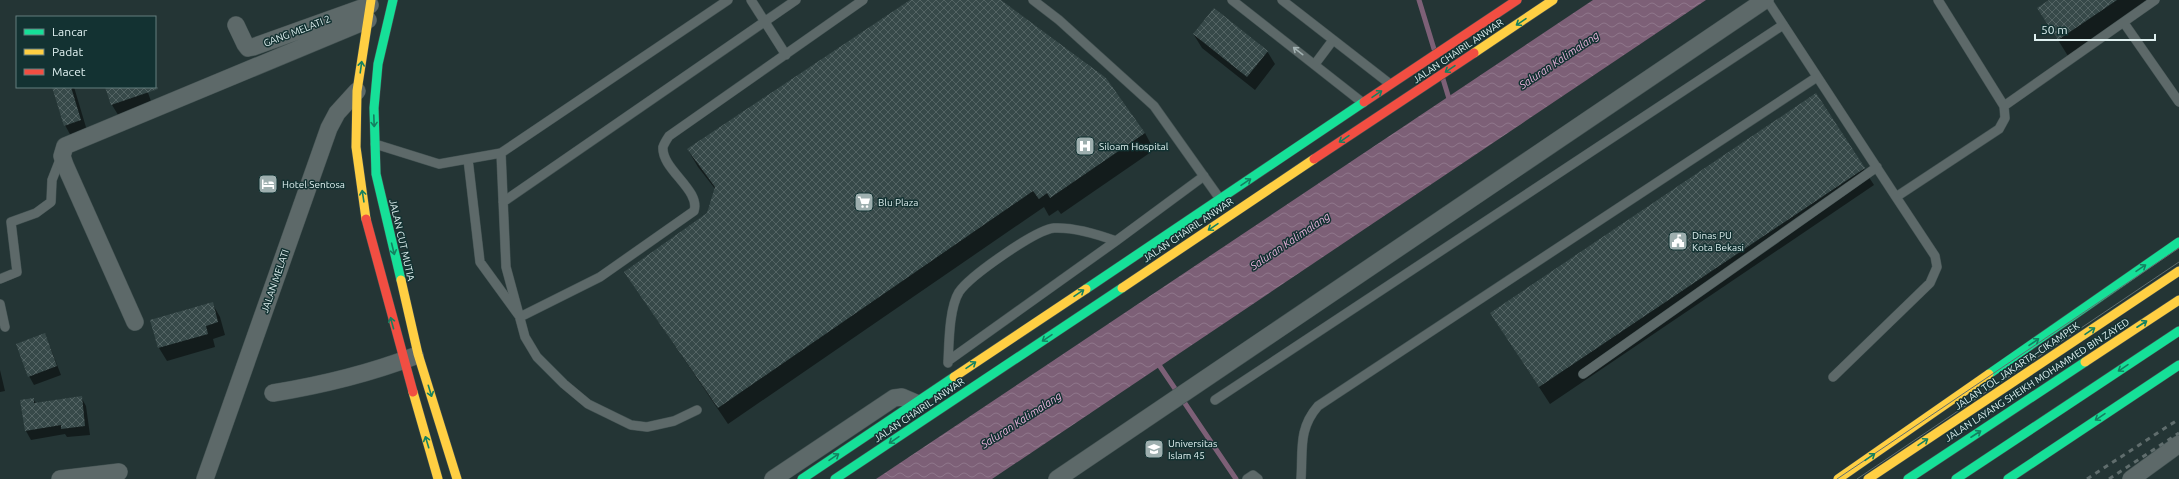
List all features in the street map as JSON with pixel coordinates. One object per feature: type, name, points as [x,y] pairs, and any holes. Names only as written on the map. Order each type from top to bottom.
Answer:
[{"type":"main road","name":"JALAN CUT MUTIA","points":[[393,0],[378,64],[374,108],[378,181],[418,354],[457,479]]},
{"type":"main road","name":"JALAN CHAIRIL ANWAR","points":[[802,479],[1517,0]]},
{"type":"main road","name":"JALAN CHAIRIL ANWAR","points":[[835,479],[1554,0]]},
{"type":"main road","points":[[370,8],[357,91],[356,147],[368,228],[403,360],[438,479]]},
{"type":"main road","points":[[1220,199],[1231,215]]},
{"type":"main road","points":[[1838,479],[2179,242]]},
{"type":"main road","name":"JALAN TOL JAKARTA–CIKAMPEK","points":[[1868,479],[2179,272]]},
{"type":"main road","name":"JALAN LAYANG SHEIKH MOHAMMED BIN ZAYED","points":[[1908,479],[2179,300]]},
{"type":"main road","points":[[1956,479],[2179,331]]},
{"type":"main road","points":[[2008,479],[2179,365]]},
{"type":"main road","points":[[916,403],[927,418]]},
{"type":"street","points":[[1057,479],[1766,0]]},
{"type":"street","points":[[135,322],[62,156],[65,146],[70,142],[370,8]]},
{"type":"street","name":"GANG MELATI 2","points":[[236,25],[248,48],[370,8]]},
{"type":"street","name":"JALAN MELATI","points":[[205,479],[329,128],[338,113],[357,91]]},
{"type":"street","points":[[273,393],[317,386],[418,354]]},
{"type":"street","points":[[773,479],[894,398],[902,397],[916,403]]},
{"type":"street","points":[[2131,479],[2179,444]]},
{"type":"street","points":[[60,479],[119,472]]},
{"type":"lane","points":[[375,144],[439,164],[501,153],[728,0]]},
{"type":"lane","points":[[751,0],[786,55]]},
{"type":"lane","points":[[503,202],[796,0]]},
{"type":"lane","points":[[520,317],[600,277],[694,211],[694,205],[690,194],[665,158],[663,148],[669,136],[863,0]]},
{"type":"lane","points":[[1033,0],[1059,20],[1154,106],[1220,199]]},
{"type":"lane","points":[[1232,0],[1315,64],[1363,104]]},
{"type":"lane","points":[[1282,0],[1391,85]]},
{"type":"lane","points":[[1766,0],[1896,196],[1938,263],[1935,275],[1921,293],[1833,376]]},
{"type":"lane","points":[[1896,196],[1999,129],[2005,118],[2004,106],[1938,0]]},
{"type":"lane","points":[[2004,106],[2155,0]]},
{"type":"lane","points":[[2124,23],[2179,102]]},
{"type":"lane","points":[[1216,400],[1783,25]]},
{"type":"lane","points":[[1315,64],[1333,40]]},
{"type":"lane","points":[[1301,479],[1303,431],[1311,414],[1318,406],[1817,77]]},
{"type":"lane","points":[[501,153],[506,267],[525,337],[537,357],[564,384],[588,404],[631,425],[648,427],[674,421],[697,410]]},
{"type":"lane","points":[[0,279],[17,272],[11,222],[36,213],[50,202],[52,180],[62,156]]},
{"type":"lane","points":[[468,159],[480,262],[520,317]]},
{"type":"lane","points":[[1583,374],[1877,167]]},
{"type":"lane","points":[[948,361],[1116,242],[1204,176]]},
{"type":"lane","points":[[947,382],[952,310],[958,293],[971,278],[1039,232],[1053,228],[1089,233],[1116,242]]},
{"type":"lane","points":[[0,304],[5,327]]},
{"type":"lane","points":[[1247,479],[1253,475],[1258,479]]},
{"type":"water","name":"Saluran Kalimalang","points":[[1593,0],[1706,0],[992,479],[876,479]]},
{"type":"building","name":"Blu Plaza","points":[[910,0],[1001,0],[1106,78],[1145,133],[1050,198],[1047,193],[1039,199],[1033,191],[718,408],[624,272],[707,213],[715,187],[687,149]]},
{"type":"building","points":[[2049,0],[2117,0],[2058,40],[2037,8]]},
{"type":"building","points":[[1214,8],[1268,51],[1247,77],[1193,34]]},
{"type":"building","points":[[158,87],[158,89],[111,105],[105,88]]},
{"type":"building","points":[[52,88],[71,88],[81,120],[64,126]]},
{"type":"building","name":"Dinas PU Kota Bekasi","points":[[1816,93],[1865,168],[1539,387],[1490,313]]},
{"type":"building","points":[[213,302],[218,322],[206,326],[208,334],[158,348],[150,320]]},
{"type":"building","points":[[45,333],[57,366],[28,377],[16,344]]},
{"type":"building","points":[[82,396],[85,426],[61,429],[61,425],[25,431],[20,400],[34,398],[34,403]]},
{"type":"waterway","points":[[1419,0],[1434,49]]},
{"type":"waterway","points":[[1443,79],[1450,102]]},
{"type":"waterway","points":[[1157,362],[1236,479]]},
{"type":"tram line","points":[[1837,479],[2179,248]]},
{"type":"tram line","points":[[1857,479],[2179,262]]},
{"type":"railway","points":[[2087,479],[2179,419]]},
{"type":"railway","points":[[2109,479],[2179,433]]},
{"type":"traffic: fast","points":[[393,0],[378,64],[374,108],[376,174],[401,280]]},
{"type":"traffic: fast","points":[[1086,289],[1364,102]]},
{"type":"traffic: fast","points":[[1989,374],[2179,242]]},
{"type":"traffic: fast","points":[[835,479],[1122,288]]},
{"type":"traffic: fast","points":[[1956,479],[2179,331]]},
{"type":"traffic: fast","points":[[1908,479],[2085,362]]},
{"type":"traffic: fast","points":[[2008,479],[2179,365]]},
{"type":"traffic: fast","points":[[802,479],[954,377]]},
{"type":"traffic: slow","points":[[366,219],[356,147],[357,91],[371,0]]},
{"type":"traffic: slow","points":[[1474,53],[1553,0]]},
{"type":"traffic: slow","points":[[1122,288],[1314,159]]},
{"type":"traffic: slow","points":[[1868,479],[2179,271]]},
{"type":"traffic: slow","points":[[401,280],[418,354],[457,479]]},
{"type":"traffic: slow","points":[[954,377],[1086,289]]},
{"type":"traffic: slow","points":[[2085,362],[2179,300]]},
{"type":"traffic: slow","points":[[1838,479],[1989,374]]},
{"type":"traffic: slow","points":[[413,392],[438,479]]},
{"type":"traffic: jam","points":[[1364,102],[1517,0]]},
{"type":"traffic: jam","points":[[1314,159],[1474,53]]},
{"type":"traffic: jam","points":[[366,219],[413,392]]},
{"type":"place","name":"Siloam Hospital","points":[[1085,146]]},
{"type":"place","name":"Hotel Sentosa","points":[[268,184]]},
{"type":"place","name":"Blu Plaza","points":[[864,202]]},
{"type":"place","name":"Dinas PU Kota Bekasi","points":[[1678,241]]},
{"type":"place","name":"Universitas Islam 45","points":[[1154,449]]}]
